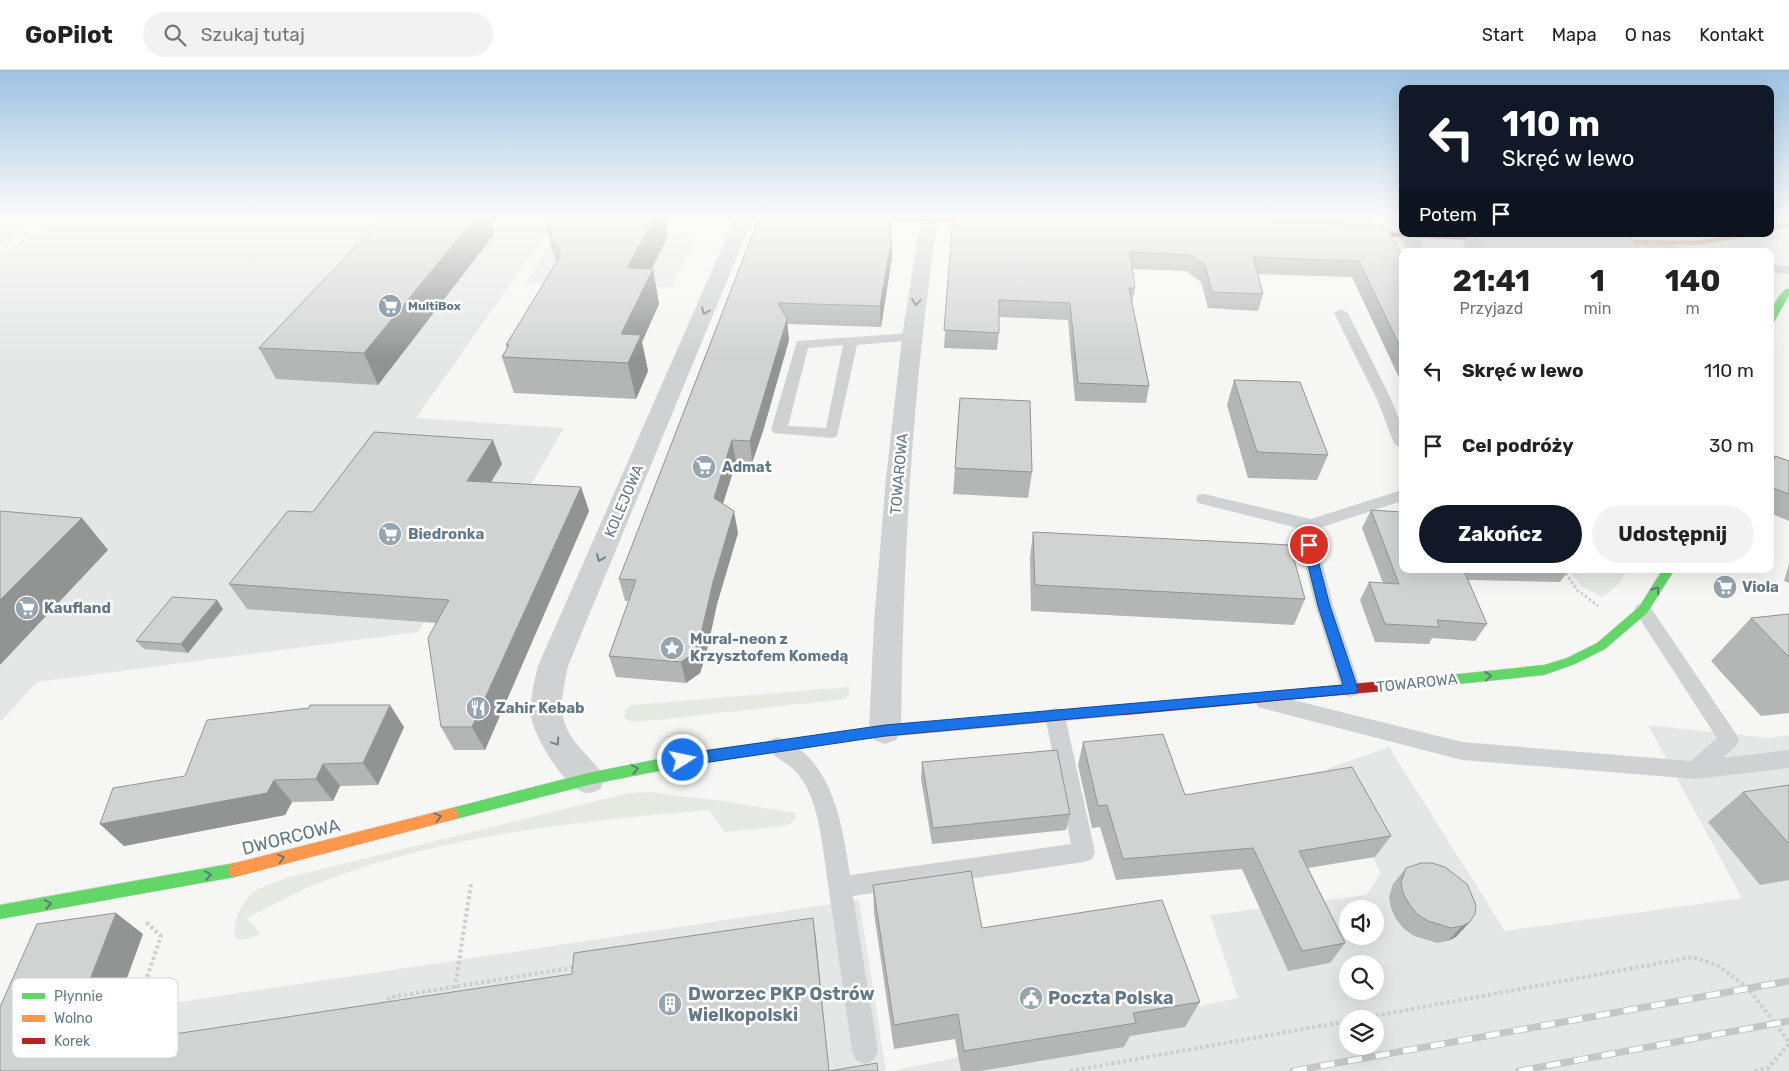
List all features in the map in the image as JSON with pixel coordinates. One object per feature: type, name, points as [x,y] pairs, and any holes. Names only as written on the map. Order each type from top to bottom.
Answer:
[{"type":"main road","points":[[1774,314],[1783,296],[1789,291]]},
{"type":"main road","name":"TOWAROWA","points":[[588,779],[699,757],[885,730],[1544,670],[1571,661],[1601,646],[1643,610],[1666,573]]},
{"type":"main road","name":"DWORCOWA","points":[[0,912],[234,870],[588,779]]},
{"type":"street","name":"KOLEJOWA","points":[[588,779],[552,737],[546,723],[548,692],[553,666],[724,265]]},
{"type":"street","name":"TOWAROWA","points":[[885,730],[886,662],[894,526],[911,337],[922,265]]},
{"type":"lane","points":[[1774,268],[1789,270]]},
{"type":"lane","points":[[1341,313],[1384,399],[1399,436]]},
{"type":"lane","points":[[851,341],[832,433],[779,430],[802,344],[911,337]]},
{"type":"lane","points":[[1204,499],[1311,525],[1399,496]]},
{"type":"lane","points":[[1311,525],[1309,545],[1324,606],[1351,689]]},
{"type":"lane","points":[[1643,610],[1729,740],[1695,770]]},
{"type":"lane","points":[[1252,698],[1462,751],[1695,770],[1789,759]]},
{"type":"lane","points":[[840,888],[1084,852],[1055,716]]},
{"type":"lane","points":[[778,746],[807,768],[821,797],[831,826],[865,1051]]},
{"type":"path","points":[[1566,573],[1577,590],[1598,607]]},
{"type":"path","points":[[453,1004],[470,884]]},
{"type":"path","points":[[142,920],[161,936],[147,978]]},
{"type":"path","points":[[1384,1014],[1693,957],[1719,966],[1748,988],[1789,1043],[1768,1068],[1755,1071]]},
{"type":"path","points":[[378,1008],[391,997],[582,966]]},
{"type":"path","points":[[1070,1071],[1339,1023]]},
{"type":"shaded area","points":[[0,265],[524,265],[416,418],[564,428],[474,583],[448,584],[418,632],[37,682],[0,722]]},
{"type":"shaded area","points":[[537,265],[682,265],[672,287],[525,283]]},
{"type":"shaded area","points":[[1571,573],[1625,573],[1619,584],[1602,597],[1582,587]]},
{"type":"shaded area","points":[[849,687],[849,694],[845,699],[638,722],[629,721],[624,717],[627,708],[632,705]]},
{"type":"shaded area","points":[[1648,725],[1770,738],[1789,735],[1789,1071],[893,1071],[1238,998],[1210,915],[1366,895],[1381,873],[1327,769],[1389,747],[1505,931],[1742,898]]},
{"type":"shaded area","points":[[649,792],[730,802],[795,813],[796,817],[792,823],[784,826],[725,832],[709,810],[564,825],[469,840],[375,864],[319,883],[247,918],[260,934],[248,939],[237,940],[235,935],[238,915],[248,897],[259,888],[286,878],[629,793]]},
{"type":"shaded area","points":[[859,900],[886,1071],[0,1071],[0,1029],[12,1027],[12,1058],[178,1058],[178,1002]]},
{"type":"building","points":[[338,265],[437,265],[364,353],[259,348]]},
{"type":"building","points":[[555,265],[629,265],[627,268],[653,269],[621,334],[641,335],[628,363],[502,357],[509,345],[506,345]]},
{"type":"building","points":[[741,265],[887,265],[880,306],[778,303],[787,319],[750,441],[732,440],[714,498],[734,511],[695,652],[681,662],[609,656],[636,580],[619,579]]},
{"type":"building","points":[[949,265],[1132,265],[1135,288],[1129,288],[1149,386],[1078,383],[1070,303],[999,300],[999,333],[944,330]]},
{"type":"building","points":[[1205,265],[1255,265],[1263,294],[1212,292]]},
{"type":"building","points":[[1361,265],[1399,265],[1399,345]]},
{"type":"building","points":[[1234,380],[1300,382],[1328,455],[1257,452]]},
{"type":"building","points":[[960,398],[1030,401],[1032,472],[955,468]]},
{"type":"building","points":[[374,432],[493,440],[467,481],[581,487],[472,727],[441,727],[428,638],[449,600],[229,584],[288,511],[313,512]]},
{"type":"building","points":[[1775,456],[1789,461],[1789,494],[1774,488]]},
{"type":"building","points":[[1371,510],[1399,512],[1399,573],[1465,573],[1487,624],[1437,620],[1439,627],[1385,624],[1369,582],[1399,584]]},
{"type":"building","points":[[0,511],[82,518],[0,600]]},
{"type":"building","points":[[1033,532],[1290,545],[1305,599],[1035,585]]},
{"type":"building","points":[[172,597],[217,600],[181,644],[136,641]]},
{"type":"building","points":[[1789,614],[1789,657],[1751,618]]},
{"type":"building","points":[[310,705],[390,705],[363,763],[323,764],[316,779],[274,780],[267,793],[100,824],[113,788],[185,776],[207,720],[309,708]]},
{"type":"building","points":[[1163,734],[1185,795],[1352,767],[1391,836],[1299,851],[1339,931],[1339,944],[1302,951],[1253,848],[1123,859],[1107,805],[1098,806],[1083,742]]},
{"type":"building","points":[[1057,750],[1070,814],[933,828],[922,762]]},
{"type":"building","points":[[1789,785],[1789,844],[1743,792]]},
{"type":"building","points":[[1421,863],[1432,863],[1445,867],[1467,884],[1476,905],[1475,914],[1470,922],[1451,928],[1428,921],[1417,914],[1403,893],[1401,882],[1406,868]]},
{"type":"building","name":"Poczta Polska","points":[[971,871],[982,928],[1162,900],[1200,1002],[1133,1013],[1136,1023],[964,1051],[958,1014],[894,1025],[873,885]]},
{"type":"building","name":"Dworzec PKP Ostrów Wielkopolski","points":[[116,913],[91,978],[13,978],[37,924]]},
{"type":"building","name":"Dworzec PKP Ostrów Wielkopolski","points":[[813,918],[829,1071],[0,1071],[0,1007],[12,980],[12,1058],[178,1058],[178,1033],[572,974],[574,953]]},
{"type":"building","points":[[877,1063],[878,1071],[829,1071]]},
{"type":"railway","points":[[1293,1071],[1789,981]]},
{"type":"railway","points":[[1519,1071],[1789,1021]]},
{"type":"traffic: fast","points":[[1774,314],[1783,296],[1789,291]]},
{"type":"traffic: fast","points":[[1449,680],[1544,670],[1571,661],[1601,646],[1643,610],[1666,573]]},
{"type":"traffic: fast","points":[[452,814],[588,779],[699,757],[871,733]]},
{"type":"traffic: fast","points":[[0,912],[235,870]]},
{"type":"traffic: slow","points":[[871,733],[1125,710]]},
{"type":"traffic: slow","points":[[235,870],[452,814]]},
{"type":"traffic: jam","points":[[1125,710],[1449,680]]},
{"type":"place","name":"MultiBox","points":[[390,306]]},
{"type":"place","name":"Admat","points":[[704,467]]},
{"type":"place","name":"Biedronka","points":[[390,534]]},
{"type":"place","name":"Viola","points":[[1725,587]]},
{"type":"place","name":"Kaufland","points":[[27,608]]},
{"type":"place","name":"Mural-neon z Krzysztofem Komedą","points":[[672,648]]},
{"type":"place","name":"Zahir Kebab","points":[[478,708]]},
{"type":"place","name":"Poczta Polska","points":[[1031,998]]},
{"type":"place","name":"Dworzec PKP Ostrów Wielkopolski","points":[[670,1004]]},
{"type":"route","points":[[683,760],[885,730],[1351,689],[1324,606],[1309,545]]}]
